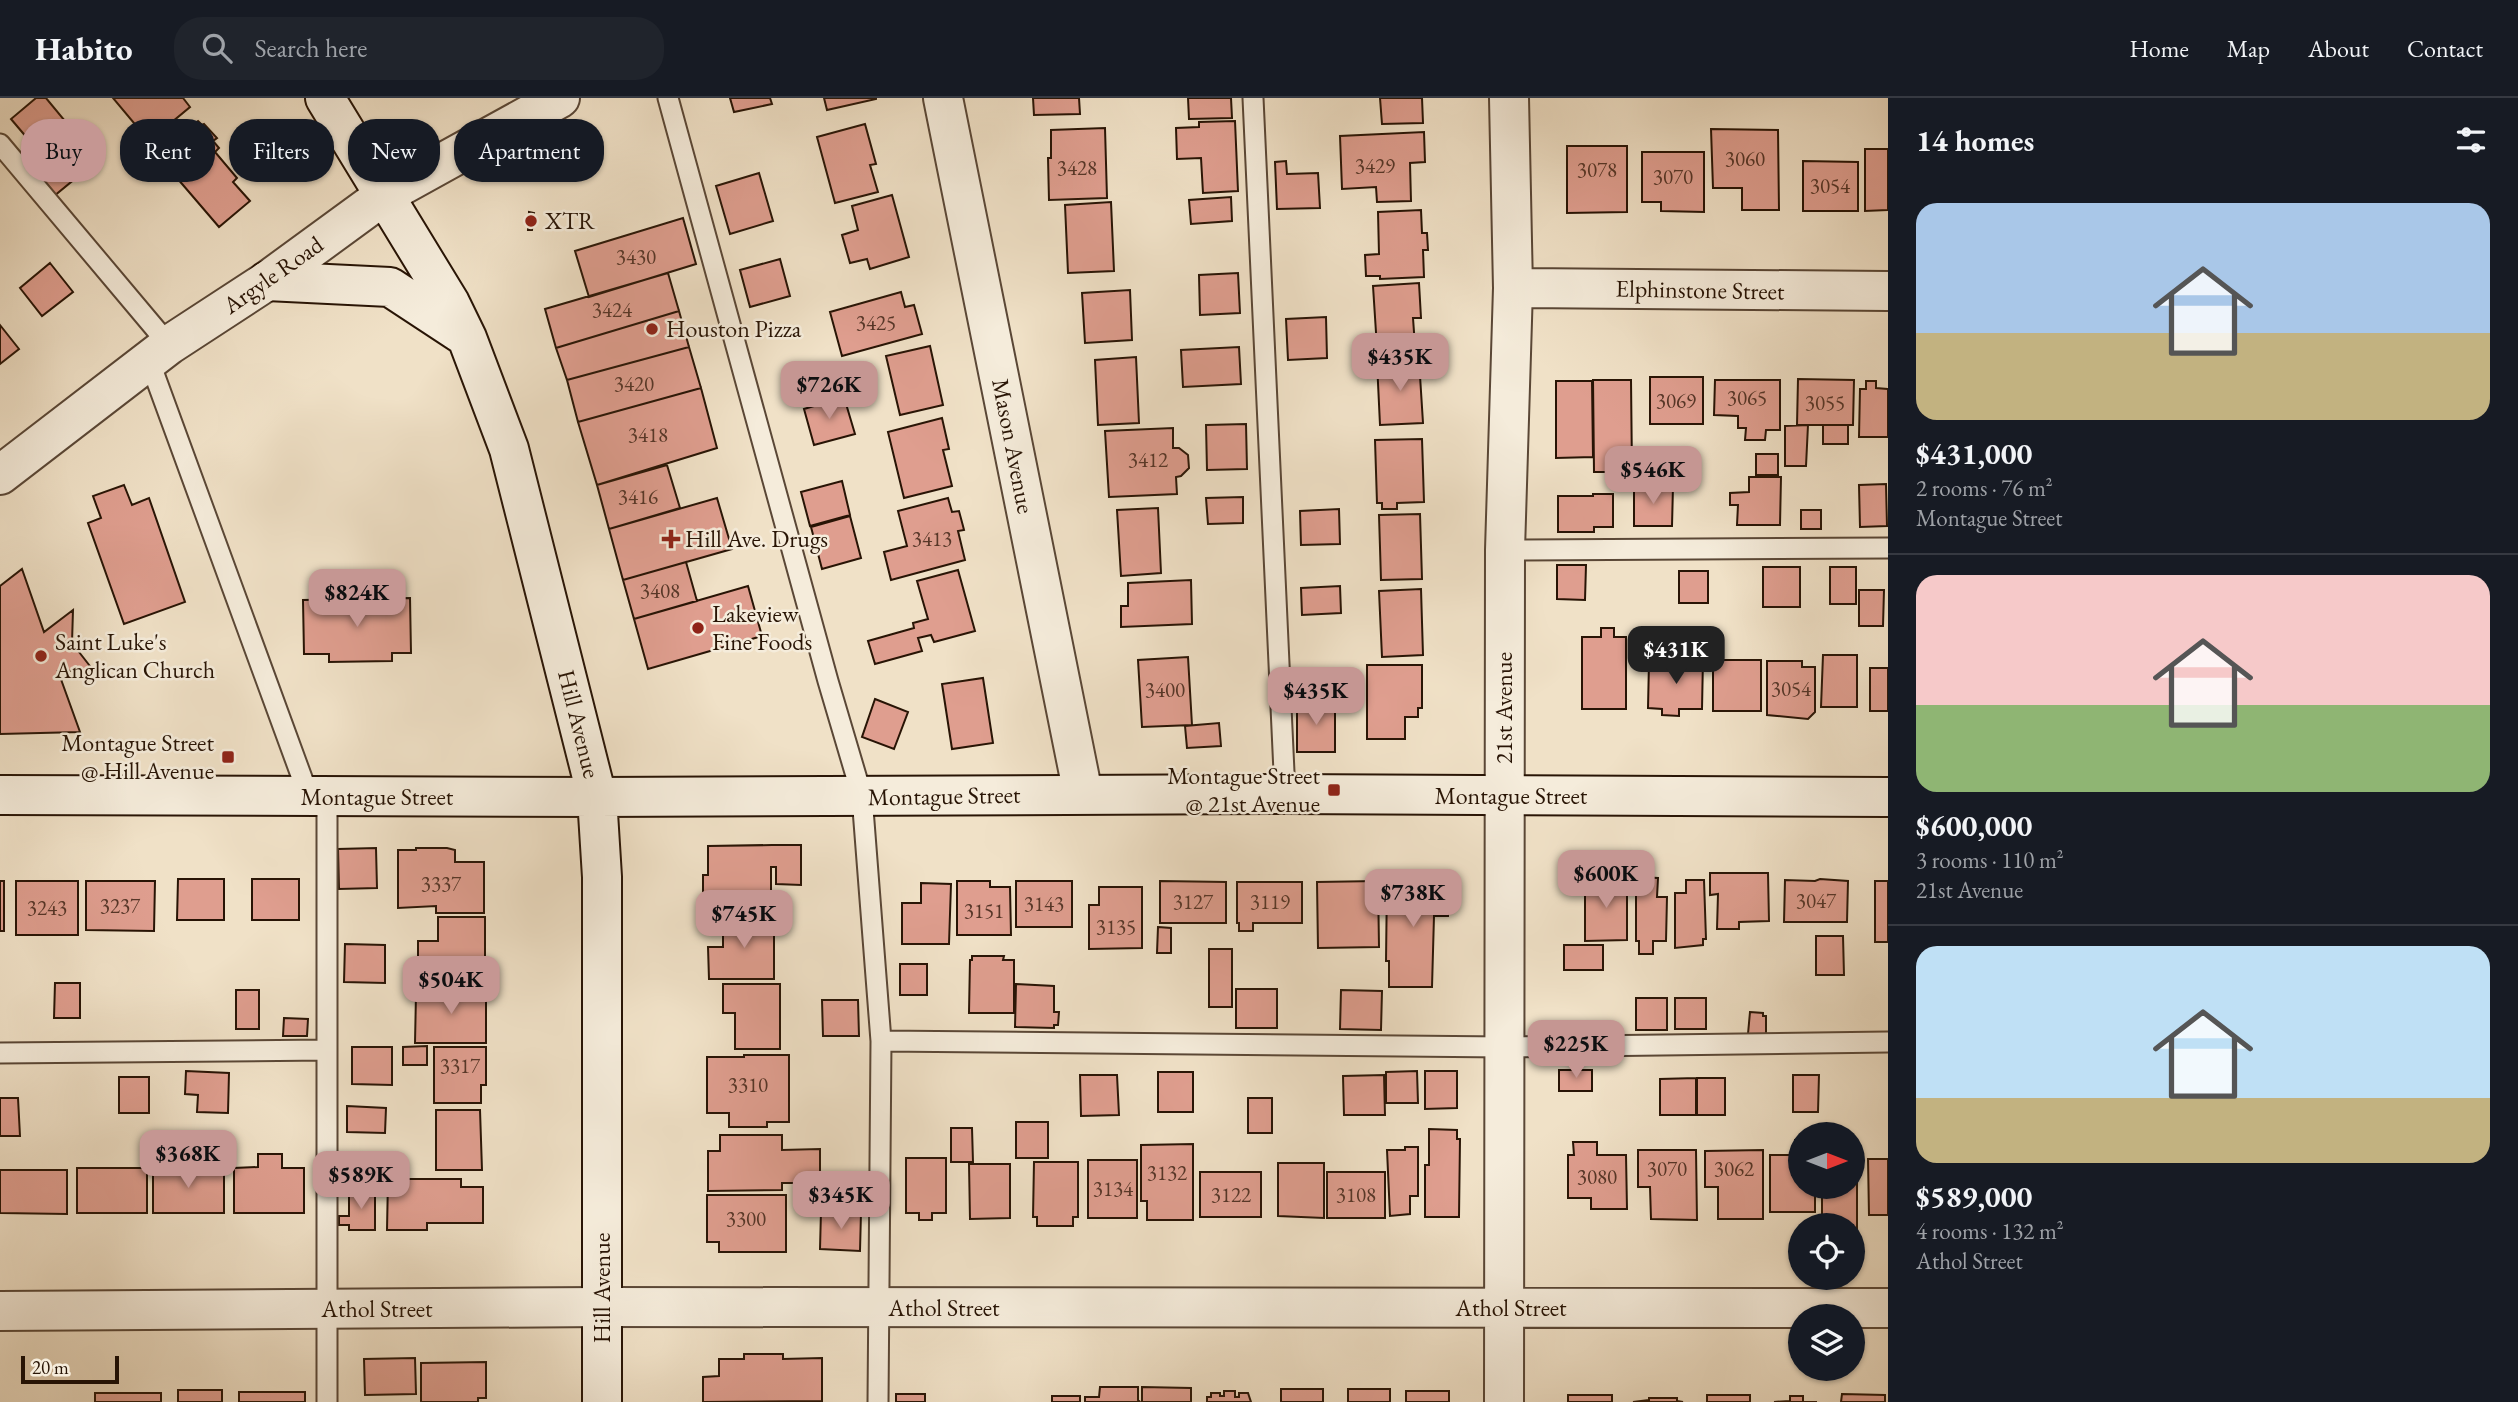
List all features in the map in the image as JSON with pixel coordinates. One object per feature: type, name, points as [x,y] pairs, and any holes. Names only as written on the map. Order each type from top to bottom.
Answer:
[{"type":"street","name":"Hill Avenue","points":[[325,98],[386,194],[450,303],[467,338],[509,449],[597,797],[602,877],[602,1402]]},
{"type":"street","name":"Argyle Road","points":[[0,475],[159,353],[267,281],[386,194],[560,98]]},
{"type":"street","name":"Mason Avenue","points":[[943,98],[1083,794]]},
{"type":"street","name":"21st Avenue","points":[[1504,1402],[1505,550],[1513,288],[1509,98]]},
{"type":"street","points":[[267,281],[390,287],[467,338]]},
{"type":"street","name":"Elphinstone Street","points":[[1513,288],[1888,291]]},
{"type":"street","name":"Montague Street","points":[[0,795],[597,797],[1285,794],[1888,797]]},
{"type":"street","name":"Athol Street","points":[[0,1311],[602,1307],[1888,1308]]},
{"type":"lane","points":[[668,98],[862,796],[881,1041],[878,1402]]},
{"type":"lane","points":[[1253,98],[1285,794]]},
{"type":"lane","points":[[0,144],[159,353],[318,797],[326,1050],[327,1402]]},
{"type":"lane","points":[[1505,550],[1888,548]]},
{"type":"lane","points":[[881,1041],[1504,1046],[1888,1042]]},
{"type":"lane","points":[[0,1053],[326,1050]]},
{"type":"building","points":[[36,98],[46,98],[63,119],[21,119],[21,131],[11,119]]},
{"type":"building","points":[[113,98],[183,98],[190,107],[176,119],[131,119]]},
{"type":"building","points":[[730,98],[770,98],[772,104],[734,112]]},
{"type":"building","points":[[824,98],[876,98],[876,99],[827,110]]},
{"type":"building","points":[[1033,98],[1079,98],[1080,114],[1034,115]]},
{"type":"building","points":[[1188,98],[1231,98],[1232,118],[1189,119]]},
{"type":"building","points":[[1380,98],[1422,98],[1423,123],[1382,124]]},
{"type":"building","points":[[1235,121],[1238,191],[1203,193],[1201,158],[1177,159],[1176,128],[1199,127],[1199,122]]},
{"type":"building","points":[[865,124],[876,164],[870,165],[878,192],[835,203],[817,137]]},
{"type":"building","points":[[1105,128],[1107,198],[1049,200],[1048,158],[1051,158],[1051,130]]},
{"type":"building","points":[[1711,129],[1778,130],[1779,210],[1742,210],[1742,188],[1713,188]]},
{"type":"building","points":[[1424,132],[1425,162],[1410,163],[1411,201],[1377,202],[1376,187],[1342,189],[1340,136]]},
{"type":"building","points":[[1567,146],[1627,146],[1627,212],[1567,213]]},
{"type":"building","points":[[1865,149],[1888,149],[1888,210],[1865,211]]},
{"type":"building","points":[[215,152],[229,169],[229,182],[233,182],[250,201],[219,227],[180,182],[215,182]]},
{"type":"building","points":[[1642,152],[1704,152],[1704,212],[1661,211],[1661,202],[1642,202]]},
{"type":"building","points":[[1286,161],[1287,174],[1318,173],[1320,208],[1277,209],[1275,162]]},
{"type":"building","points":[[1803,161],[1858,162],[1858,211],[1803,211]]},
{"type":"building","points":[[759,173],[773,221],[730,234],[716,186]]},
{"type":"building","points":[[42,182],[71,182],[54,196]]},
{"type":"building","points":[[892,195],[909,257],[870,269],[867,259],[850,263],[842,235],[858,230],[852,206]]},
{"type":"building","points":[[1231,197],[1232,221],[1191,224],[1189,200]]},
{"type":"building","points":[[1111,202],[1114,271],[1068,273],[1065,205]]},
{"type":"building","points":[[1421,210],[1422,233],[1427,233],[1428,250],[1423,250],[1424,277],[1380,279],[1380,276],[1366,276],[1365,255],[1379,254],[1378,212]]},
{"type":"building","name":"XTR","points":[[529,212],[534,213],[532,230],[528,230]]},
{"type":"building","points":[[683,218],[696,264],[589,297],[575,251]]},
{"type":"building","points":[[780,259],[790,296],[750,307],[740,270]]},
{"type":"building","points":[[50,263],[73,292],[42,316],[20,288]]},
{"type":"building","points":[[668,273],[679,311],[556,348],[545,309]]},
{"type":"building","points":[[1238,273],[1240,313],[1200,315],[1199,275]]},
{"type":"building","points":[[1419,283],[1421,318],[1413,318],[1415,346],[1377,348],[1373,286]]},
{"type":"building","points":[[1130,290],[1132,340],[1085,343],[1082,293]]},
{"type":"building","points":[[901,292],[905,307],[914,305],[922,334],[842,356],[830,312]]},
{"type":"building","name":"Houston Pizza","points":[[679,311],[689,347],[567,380],[556,348]]},
{"type":"building","points":[[1326,317],[1327,358],[1288,360],[1286,319]]},
{"type":"building","points":[[0,325],[19,349],[0,364]]},
{"type":"building","points":[[930,346],[943,405],[900,415],[886,356]]},
{"type":"building","points":[[689,347],[701,388],[578,422],[567,380]]},
{"type":"building","points":[[1239,347],[1241,384],[1183,387],[1181,350]]},
{"type":"building","points":[[1136,357],[1139,423],[1098,425],[1095,360]]},
{"type":"building","points":[[1419,360],[1423,423],[1380,425],[1377,362]]},
{"type":"building","points":[[1650,377],[1703,377],[1703,424],[1650,424]]},
{"type":"building","points":[[1798,379],[1854,380],[1853,425],[1797,425]]},
{"type":"building","points":[[1593,380],[1631,380],[1632,472],[1594,472]]},
{"type":"building","points":[[1715,380],[1780,380],[1780,430],[1766,430],[1765,440],[1745,440],[1746,428],[1738,428],[1738,416],[1714,415]]},
{"type":"building","points":[[1556,381],[1592,381],[1593,457],[1556,458]]},
{"type":"building","points":[[1866,381],[1876,381],[1876,388],[1888,389],[1888,437],[1859,437],[1860,389],[1866,389]]},
{"type":"building","points":[[701,388],[717,448],[597,485],[578,422]]},
{"type":"building","points":[[844,397],[855,434],[814,445],[804,409]]},
{"type":"building","points":[[942,418],[949,449],[943,450],[952,486],[904,498],[888,432]]},
{"type":"building","points":[[1246,424],[1247,469],[1207,470],[1206,425]]},
{"type":"building","points":[[1808,425],[1806,466],[1785,466],[1785,426]]},
{"type":"building","points":[[1823,425],[1848,425],[1848,444],[1823,444]]},
{"type":"building","points":[[1173,428],[1173,448],[1179,448],[1188,455],[1189,468],[1176,477],[1177,494],[1109,497],[1105,431]]},
{"type":"building","points":[[1422,439],[1424,502],[1397,503],[1397,509],[1382,509],[1382,503],[1377,503],[1375,440]]},
{"type":"building","points":[[1756,454],[1778,454],[1778,475],[1756,475]]},
{"type":"building","points":[[667,465],[680,508],[609,529],[597,485]]},
{"type":"building","points":[[1749,477],[1781,477],[1780,525],[1737,525],[1738,505],[1730,505],[1730,493],[1749,492]]},
{"type":"building","points":[[842,481],[850,515],[810,526],[801,492]]},
{"type":"building","points":[[1886,484],[1887,526],[1860,527],[1859,485]]},
{"type":"building","points":[[124,485],[132,505],[149,498],[185,602],[124,624],[88,523],[101,518],[93,496]]},
{"type":"building","points":[[1634,486],[1673,486],[1672,526],[1634,526]]},
{"type":"building","points":[[1613,494],[1613,527],[1594,527],[1594,532],[1558,532],[1558,496]]},
{"type":"building","points":[[1243,497],[1243,523],[1208,524],[1206,498]]},
{"type":"building","name":"Hill Ave. Drugs","points":[[717,498],[732,549],[623,580],[609,529]]},
{"type":"building","points":[[948,498],[952,512],[959,511],[964,530],[958,531],[965,560],[891,580],[884,552],[907,546],[898,511]]},
{"type":"building","points":[[1158,508],[1161,573],[1121,576],[1117,510]]},
{"type":"building","points":[[1339,509],[1340,544],[1301,545],[1300,511]]},
{"type":"building","points":[[1801,510],[1821,510],[1821,529],[1801,529]]},
{"type":"building","points":[[1420,514],[1422,579],[1381,580],[1379,515]]},
{"type":"building","points":[[850,516],[861,558],[822,569],[811,527]]},
{"type":"building","points":[[686,562],[697,601],[634,619],[623,580]]},
{"type":"building","points":[[1557,565],[1586,565],[1585,600],[1557,599]]},
{"type":"building","points":[[1763,567],[1800,567],[1800,607],[1763,607]]},
{"type":"building","points":[[1830,567],[1856,567],[1856,604],[1830,604]]},
{"type":"building","name":"Saint Luke's Anglican Church","points":[[22,569],[44,632],[73,610],[72,643],[93,670],[58,671],[80,732],[0,734],[0,586]]},
{"type":"building","points":[[958,570],[975,631],[934,642],[931,635],[918,638],[922,651],[875,664],[868,641],[914,628],[913,623],[928,619],[917,581]]},
{"type":"building","points":[[1679,571],[1708,571],[1708,603],[1679,603]]},
{"type":"building","points":[[1191,580],[1192,624],[1121,627],[1121,606],[1128,606],[1128,583]]},
{"type":"building","name":"Lakeview Fine Foods","points":[[748,586],[762,636],[648,669],[634,619]]},
{"type":"building","points":[[1340,586],[1341,613],[1302,615],[1301,588]]},
{"type":"building","points":[[1421,589],[1423,655],[1382,657],[1379,591]]},
{"type":"building","points":[[1859,590],[1884,590],[1883,626],[1859,626]]},
{"type":"building","points":[[410,598],[411,653],[392,653],[392,661],[329,662],[329,654],[304,654],[303,600]]},
{"type":"building","points":[[1601,628],[1614,628],[1614,637],[1626,637],[1626,709],[1582,709],[1582,637],[1601,637]]},
{"type":"building","points":[[1823,655],[1857,655],[1857,707],[1821,707]]},
{"type":"building","points":[[1188,657],[1192,725],[1142,727],[1138,660]]},
{"type":"building","points":[[1681,658],[1703,658],[1702,709],[1679,709],[1679,716],[1662,715],[1662,709],[1648,708],[1649,662],[1681,662]]},
{"type":"building","points":[[1713,660],[1761,660],[1761,711],[1713,711]]},
{"type":"building","points":[[1767,661],[1802,661],[1802,667],[1815,667],[1815,712],[1808,719],[1767,715]]},
{"type":"building","points":[[1367,665],[1422,665],[1422,708],[1418,708],[1418,717],[1405,717],[1405,739],[1367,739]]},
{"type":"building","points":[[1870,668],[1888,668],[1888,711],[1870,711]]},
{"type":"building","points":[[983,678],[993,743],[952,749],[942,684]]},
{"type":"building","points":[[1328,695],[1328,708],[1335,708],[1335,752],[1297,752],[1297,708],[1314,708],[1314,696]]},
{"type":"building","points":[[875,699],[908,712],[894,749],[862,737]]},
{"type":"building","points":[[1219,723],[1221,746],[1187,748],[1185,726]]},
{"type":"building","points":[[801,845],[801,885],[776,884],[776,867],[771,867],[771,911],[709,911],[709,894],[703,894],[703,875],[708,875],[708,846]]},
{"type":"building","points":[[376,848],[377,888],[339,889],[338,849]]},
{"type":"building","points":[[447,848],[455,850],[455,862],[484,862],[484,913],[436,913],[436,906],[398,908],[398,850]]},
{"type":"building","points":[[1710,873],[1768,873],[1769,921],[1739,922],[1739,929],[1717,929],[1718,894],[1710,895]]},
{"type":"building","points":[[1636,877],[1658,878],[1657,897],[1667,897],[1666,941],[1653,941],[1653,954],[1639,954],[1639,941],[1636,941]]},
{"type":"building","points":[[178,879],[224,879],[224,920],[177,920]]},
{"type":"building","points":[[252,879],[299,879],[299,920],[252,920]]},
{"type":"building","points":[[1387,880],[1449,880],[1448,916],[1434,916],[1432,987],[1389,987],[1389,961],[1386,961]]},
{"type":"building","points":[[1585,880],[1627,880],[1627,940],[1585,941]]},
{"type":"building","points":[[1686,880],[1704,880],[1706,939],[1703,939],[1703,945],[1675,948],[1675,893],[1686,893]]},
{"type":"building","points":[[1785,880],[1848,881],[1847,922],[1784,922]]},
{"type":"building","points":[[0,881],[4,881],[4,931],[0,931]]},
{"type":"building","points":[[16,881],[78,881],[78,935],[16,935]]},
{"type":"building","points":[[86,881],[155,881],[154,931],[86,930]]},
{"type":"building","points":[[957,881],[990,881],[990,887],[1010,887],[1011,935],[957,935]]},
{"type":"building","points":[[1016,881],[1072,881],[1072,927],[1016,927]]},
{"type":"building","points":[[1160,881],[1226,882],[1226,923],[1160,923]]},
{"type":"building","points":[[1378,881],[1379,947],[1318,948],[1317,882]]},
{"type":"building","points":[[1875,881],[1888,881],[1888,942],[1875,942]]},
{"type":"building","points":[[1237,882],[1302,882],[1302,923],[1253,923],[1253,931],[1239,931]]},
{"type":"building","points":[[921,883],[951,884],[949,944],[902,944],[902,903],[921,903]]},
{"type":"building","points":[[1099,887],[1142,887],[1142,948],[1089,949],[1089,905],[1099,905]]},
{"type":"building","points":[[438,917],[485,917],[485,979],[418,980],[418,941],[438,941]]},
{"type":"building","points":[[723,918],[774,918],[774,979],[709,979],[708,947],[723,947]]},
{"type":"building","points":[[1158,927],[1171,928],[1171,953],[1157,953]]},
{"type":"building","points":[[1816,936],[1843,936],[1844,975],[1816,975]]},
{"type":"building","points":[[345,944],[385,945],[385,983],[344,982]]},
{"type":"building","points":[[1564,945],[1603,945],[1603,970],[1564,970]]},
{"type":"building","points":[[1209,949],[1232,949],[1232,1007],[1209,1007]]},
{"type":"building","points":[[972,956],[1004,956],[1003,960],[1014,960],[1014,1013],[969,1013]]},
{"type":"building","points":[[900,964],[927,964],[927,995],[900,995]]},
{"type":"building","points":[[55,983],[80,983],[80,1018],[54,1018]]},
{"type":"building","points":[[723,984],[780,984],[780,1049],[735,1049],[735,1013],[723,1013]]},
{"type":"building","points":[[1016,984],[1054,986],[1054,1012],[1059,1012],[1058,1025],[1054,1025],[1054,1028],[1015,1027]]},
{"type":"building","points":[[419,988],[482,988],[482,994],[486,994],[486,1043],[415,1043],[416,994],[419,994]]},
{"type":"building","points":[[1236,989],[1277,989],[1277,1028],[1236,1028]]},
{"type":"building","points":[[236,990],[259,990],[259,1029],[236,1029]]},
{"type":"building","points":[[1341,990],[1382,991],[1381,1030],[1340,1029]]},
{"type":"building","points":[[1636,998],[1667,998],[1667,1030],[1636,1030]]},
{"type":"building","points":[[1675,998],[1706,998],[1706,1029],[1675,1029]]},
{"type":"building","points":[[822,1000],[858,1000],[859,1036],[823,1036]]},
{"type":"building","points":[[1750,1012],[1763,1013],[1763,1016],[1766,1016],[1766,1034],[1748,1034]]},
{"type":"building","points":[[284,1018],[308,1019],[307,1036],[283,1036]]},
{"type":"building","points":[[427,1046],[427,1065],[403,1065],[403,1047]]},
{"type":"building","points":[[352,1047],[392,1047],[392,1085],[352,1084]]},
{"type":"building","points":[[434,1047],[486,1047],[486,1085],[481,1085],[481,1103],[434,1103]]},
{"type":"building","points":[[789,1055],[789,1122],[767,1122],[767,1127],[729,1127],[729,1113],[707,1113],[707,1057]]},
{"type":"building","points":[[1559,1070],[1592,1070],[1592,1091],[1559,1091]]},
{"type":"building","points":[[186,1071],[229,1073],[228,1113],[197,1112],[198,1095],[185,1094]]},
{"type":"building","points":[[1417,1071],[1418,1103],[1386,1103],[1386,1072]]},
{"type":"building","points":[[1425,1071],[1457,1071],[1457,1108],[1425,1109]]},
{"type":"building","points":[[1158,1072],[1193,1072],[1193,1112],[1158,1112]]},
{"type":"building","points":[[1080,1075],[1117,1075],[1119,1115],[1081,1116]]},
{"type":"building","points":[[1384,1075],[1385,1115],[1344,1115],[1343,1076]]},
{"type":"building","points":[[1793,1075],[1819,1075],[1818,1112],[1793,1112]]},
{"type":"building","points":[[119,1077],[149,1077],[149,1113],[119,1113]]},
{"type":"building","points":[[1696,1078],[1696,1115],[1660,1115],[1660,1079]]},
{"type":"building","points":[[1697,1078],[1725,1078],[1725,1115],[1697,1115]]},
{"type":"building","points":[[0,1098],[18,1098],[20,1136],[0,1136]]},
{"type":"building","points":[[1248,1098],[1272,1098],[1272,1133],[1248,1133]]},
{"type":"building","points":[[347,1106],[386,1108],[385,1133],[347,1132]]},
{"type":"building","points":[[436,1110],[480,1110],[482,1170],[436,1170]]},
{"type":"building","points":[[1016,1122],[1048,1122],[1048,1158],[1016,1158]]},
{"type":"building","points":[[951,1128],[972,1128],[973,1162],[951,1162]]},
{"type":"building","points":[[1429,1129],[1457,1130],[1457,1139],[1460,1139],[1459,1217],[1425,1217],[1425,1165],[1429,1165]]},
{"type":"building","points":[[720,1135],[782,1135],[782,1150],[820,1149],[820,1183],[782,1183],[782,1190],[708,1191],[708,1151],[720,1151]]},
{"type":"building","points":[[1573,1142],[1597,1142],[1597,1155],[1626,1155],[1627,1209],[1591,1209],[1591,1198],[1568,1198],[1568,1155],[1574,1155]]},
{"type":"building","points":[[1193,1144],[1193,1220],[1147,1220],[1147,1201],[1141,1201],[1141,1145]]},
{"type":"building","points":[[1405,1147],[1418,1147],[1418,1196],[1410,1196],[1410,1214],[1390,1216],[1387,1150],[1405,1150]]},
{"type":"building","points":[[1638,1150],[1696,1150],[1697,1220],[1651,1219],[1650,1187],[1638,1187]]},
{"type":"building","points":[[1763,1150],[1763,1219],[1718,1219],[1718,1187],[1705,1187],[1705,1151]]},
{"type":"building","points":[[258,1154],[282,1154],[282,1168],[304,1168],[304,1213],[234,1213],[234,1168],[258,1167]]},
{"type":"building","points":[[1770,1155],[1788,1155],[1788,1199],[1815,1199],[1815,1212],[1770,1212]]},
{"type":"building","points":[[906,1158],[946,1158],[946,1213],[932,1213],[932,1220],[919,1220],[919,1213],[906,1213]]},
{"type":"building","points":[[1868,1159],[1888,1159],[1888,1215],[1869,1215]]},
{"type":"building","points":[[1088,1160],[1137,1160],[1137,1218],[1088,1218]]},
{"type":"building","points":[[1034,1162],[1078,1162],[1078,1217],[1073,1217],[1073,1226],[1037,1226],[1037,1217],[1033,1217]]},
{"type":"building","points":[[1278,1163],[1324,1163],[1324,1218],[1278,1216]]},
{"type":"building","points":[[969,1164],[1010,1164],[1010,1218],[970,1219]]},
{"type":"building","points":[[77,1168],[147,1168],[147,1213],[77,1213]]},
{"type":"building","points":[[153,1168],[224,1168],[224,1213],[153,1213]]},
{"type":"building","points":[[0,1170],[67,1170],[67,1214],[0,1213]]},
{"type":"building","points":[[1200,1172],[1261,1172],[1261,1217],[1200,1217]]},
{"type":"building","points":[[1327,1172],[1385,1172],[1385,1218],[1327,1218]]},
{"type":"building","points":[[388,1179],[461,1179],[461,1187],[483,1187],[483,1223],[427,1223],[427,1230],[387,1230]]},
{"type":"building","points":[[349,1190],[375,1190],[375,1230],[349,1230],[349,1225],[339,1225],[339,1216],[349,1216]]},
{"type":"building","points":[[707,1195],[786,1195],[786,1252],[719,1252],[719,1242],[707,1242]]},
{"type":"building","points":[[1822,1199],[1857,1199],[1857,1213],[1822,1213]]},
{"type":"building","points":[[821,1211],[861,1212],[860,1251],[820,1249]]},
{"type":"building","points":[[744,1354],[783,1354],[783,1359],[822,1358],[822,1401],[703,1402],[703,1377],[719,1376],[719,1359],[744,1359]]},
{"type":"building","points":[[415,1358],[416,1394],[365,1395],[364,1359]]},
{"type":"building","points":[[486,1362],[486,1398],[478,1398],[478,1402],[421,1402],[421,1363]]},
{"type":"building","points":[[1100,1387],[1138,1387],[1140,1402],[1085,1402],[1085,1397],[1099,1397]]},
{"type":"building","points":[[1142,1387],[1191,1388],[1191,1402],[1142,1402]]},
{"type":"building","points":[[1281,1389],[1323,1389],[1323,1402],[1281,1402]]},
{"type":"building","points":[[1348,1389],[1390,1389],[1390,1402],[1348,1402]]},
{"type":"building","points":[[178,1390],[222,1390],[222,1402],[178,1402]]},
{"type":"building","points":[[1224,1391],[1235,1391],[1235,1397],[1239,1397],[1239,1393],[1248,1393],[1251,1402],[1207,1402],[1211,1393],[1224,1396]]},
{"type":"building","points":[[1406,1391],[1449,1391],[1449,1402],[1406,1402]]},
{"type":"building","points":[[239,1392],[305,1392],[305,1402],[239,1402]]},
{"type":"building","points":[[95,1393],[161,1393],[161,1402],[95,1402]]},
{"type":"building","points":[[896,1394],[925,1394],[925,1402],[896,1402]]},
{"type":"building","points":[[1842,1394],[1885,1395],[1885,1402],[1841,1402]]},
{"type":"building","points":[[1568,1395],[1612,1395],[1612,1402],[1568,1402]]},
{"type":"building","points":[[1707,1395],[1750,1395],[1750,1402],[1707,1402]]},
{"type":"building","points":[[1052,1396],[1080,1396],[1080,1402],[1052,1402]]},
{"type":"building","points":[[1790,1396],[1803,1396],[1803,1402],[1774,1402],[1790,1401]]},
{"type":"building","points":[[1649,1398],[1677,1398],[1677,1401],[1683,1402],[1633,1402]]},
{"type":"place","name":"XTR","points":[[531,221]]},
{"type":"place","name":"Houston Pizza","points":[[652,329]]},
{"type":"place","name":"Hill Ave. Drugs","points":[[671,539]]},
{"type":"place","name":"Lakeview Fine Foods","points":[[698,628]]},
{"type":"place","name":"Saint Luke's Anglican Church","points":[[41,656]]},
{"type":"place","name":"Montague Street @ Hill Avenue","points":[[228,757]]},
{"type":"place","name":"Montague Street @ 21st Avenue","points":[[1334,790]]}]
